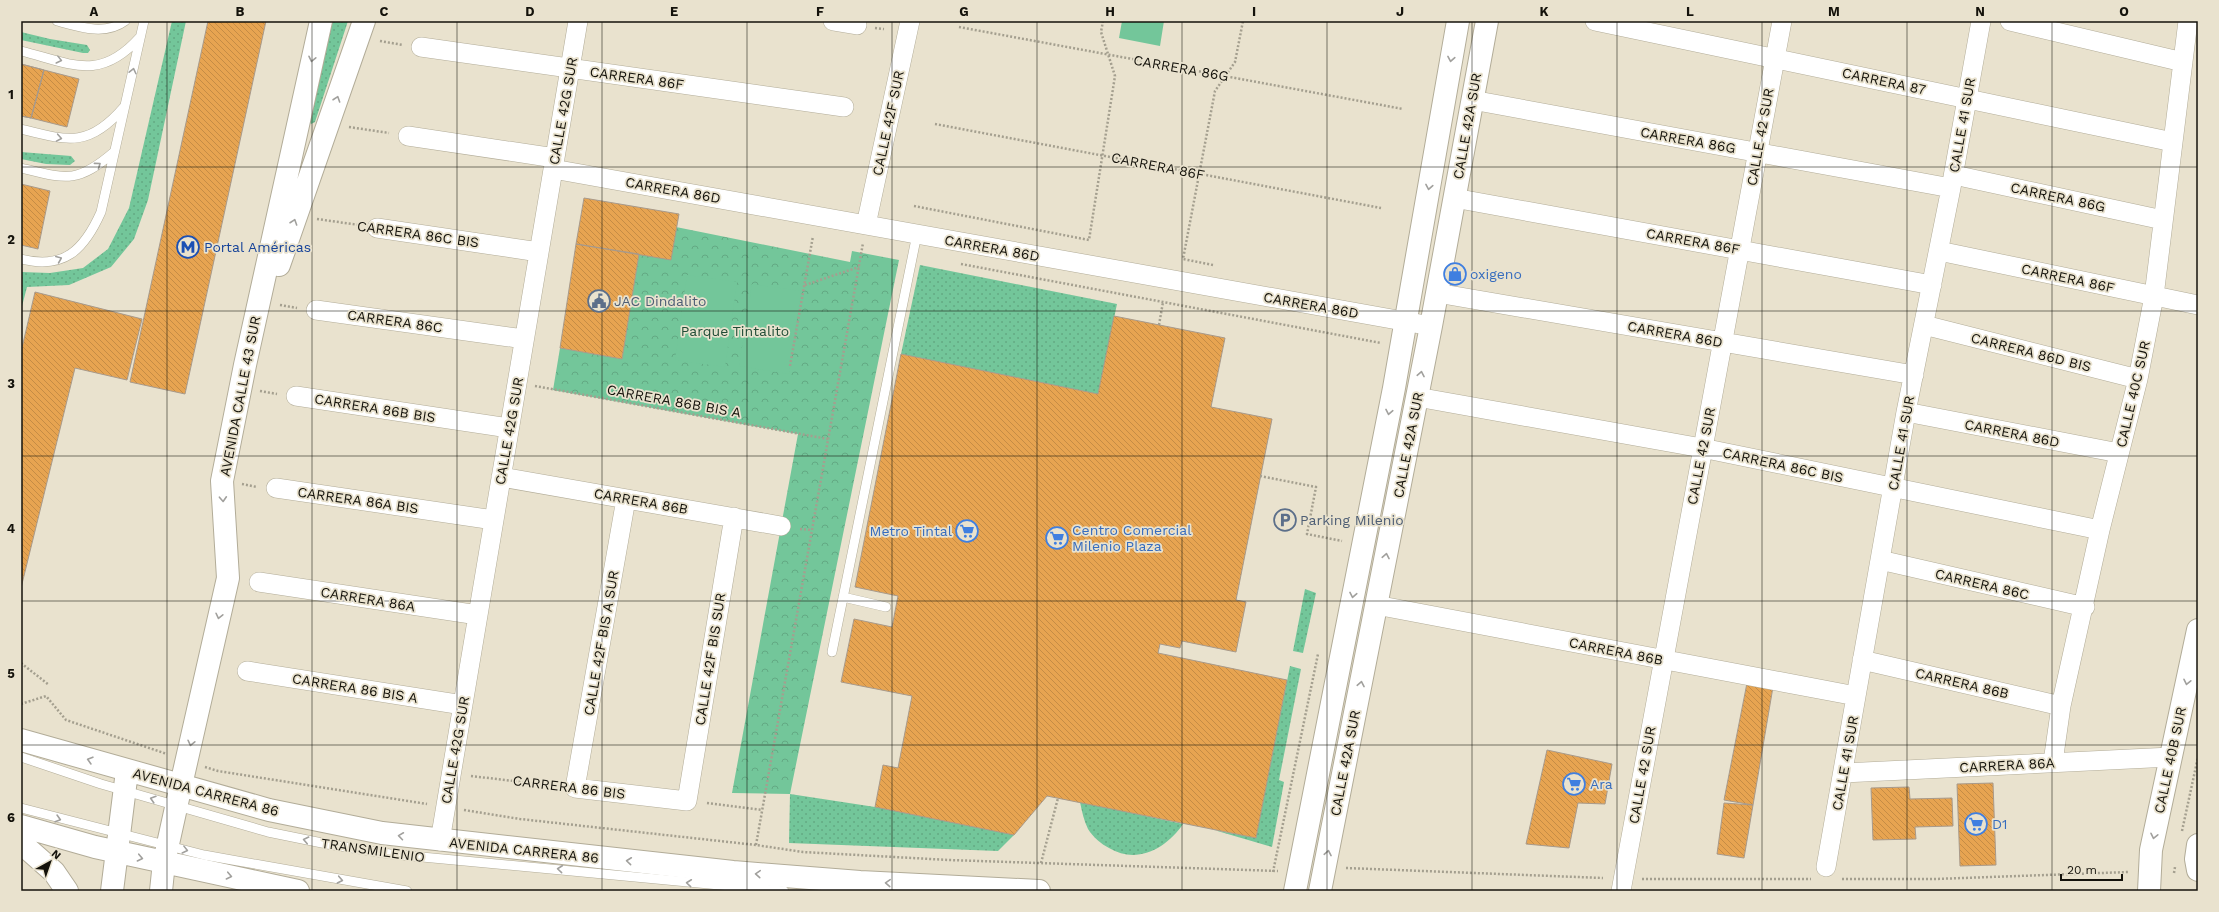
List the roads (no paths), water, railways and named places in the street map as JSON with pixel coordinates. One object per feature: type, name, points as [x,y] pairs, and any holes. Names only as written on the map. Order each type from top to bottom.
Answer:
[{"type":"main road","name":"AVENIDA CALLE 43 SUR","points":[[161,891],[166,854],[228,578],[222,481],[240,387],[320,21]]},
{"type":"main road","name":"CALLE 42A SUR","points":[[1295,891],[1405,322],[1458,21]]},
{"type":"main road","name":"CALLE 42A SUR","points":[[1320,891],[1431,326],[1487,21]]},
{"type":"main road","points":[[245,365],[361,30]]},
{"type":"main road","name":"CALLE 40B SUR","points":[[2149,891],[2151,850],[2198,630]]},
{"type":"main road","name":"AVENIDA CARRERA 86","points":[[21,740],[126,781],[179,796],[440,841],[733,872],[860,882],[1039,891]]},
{"type":"main road","points":[[112,891],[126,781]]},
{"type":"main road","points":[[21,826],[118,843],[166,854],[298,891]]},
{"type":"main road","points":[[2190,840],[2198,870]]},
{"type":"main road","points":[[21,843],[48,866],[67,891]]},
{"type":"street","name":"CALLE 42G SUR","points":[[440,841],[578,21]]},
{"type":"street","points":[[833,21],[857,25]]},
{"type":"street","name":"CALLE 42F SUR","points":[[866,225],[910,21]]},
{"type":"street","name":"CARRERA 87","points":[[1596,21],[2173,142]]},
{"type":"street","name":"CALLE 42 SUR","points":[[1622,885],[1782,21]]},
{"type":"street","name":"CALLE 41 SUR","points":[[1828,875],[1862,660],[1906,412],[1939,251],[1981,21]]},
{"type":"street","points":[[2010,21],[2183,62]]},
{"type":"street","name":"CALLE 40C SUR","points":[[2053,762],[2061,706],[2085,607],[2100,530],[2138,379],[2154,296],[2188,21]]},
{"type":"street","name":"CARRERA 86F","points":[[421,47],[844,107]]},
{"type":"street","name":"CARRERA 86G","points":[[1472,100],[1757,152],[1952,182],[2163,220]]},
{"type":"street","name":"CARRERA 86D","points":[[408,136],[866,225],[1431,326]]},
{"type":"street","name":"CARRERA 86F","points":[[1454,198],[1932,285]]},
{"type":"street","name":"CARRERA 86C BIS","points":[[377,228],[539,252]]},
{"type":"street","name":"CARRERA 86F","points":[[1939,251],[2198,305]]},
{"type":"street","name":"CARRERA 86D","points":[[1437,293],[1914,375]]},
{"type":"street","name":"CARRERA 86C","points":[[316,310],[524,339]]},
{"type":"street","name":"CARRERA 86D BIS","points":[[1924,325],[2138,379]]},
{"type":"street","name":"CARRERA 86B BIS","points":[[296,396],[510,428]]},
{"type":"street","name":"CARRERA 86C BIS","points":[[1417,397],[1702,448],[2100,530]]},
{"type":"street","name":"CARRERA 86D","points":[[1906,412],[2119,453]]},
{"type":"street","name":"CARRERA 86B","points":[[501,477],[781,526]]},
{"type":"street","name":"CARRERA 86A BIS","points":[[276,488],[494,520]]},
{"type":"street","name":"CALLE 42F BIS A SUR","points":[[575,788],[626,499]]},
{"type":"street","name":"CALLE 42F BIS SUR","points":[[687,801],[734,517]]},
{"type":"street","name":"CARRERA 86C","points":[[1880,560],[2085,607]]},
{"type":"street","name":"CARRERA 86A","points":[[259,582],[478,615]]},
{"type":"street","name":"CARRERA 86B","points":[[1376,605],[1856,696]]},
{"type":"street","name":"CARRERA 86B","points":[[1862,660],[2061,706]]},
{"type":"street","name":"CARRERA 86 BIS A","points":[[248,671],[463,705]]},
{"type":"street","name":"CARRERA 86A","points":[[1843,773],[2171,757]]},
{"type":"street","name":"CARRERA 86 BIS","points":[[575,788],[687,801]]},
{"type":"lane","points":[[57,21],[103,30],[120,25],[125,21]]},
{"type":"lane","points":[[21,259],[35,263],[56,262],[75,251],[91,233],[101,212],[144,21]]},
{"type":"lane","points":[[21,51],[80,65],[97,66],[111,62],[126,53],[140,37]]},
{"type":"lane","points":[[21,129],[62,139],[78,139],[111,122],[125,106]]},
{"type":"lane","points":[[21,168],[55,176],[73,176],[88,172],[114,152]]},
{"type":"lane","points":[[832,652],[917,234]]},
{"type":"lane","points":[[843,597],[886,607]]},
{"type":"lane","points":[[21,757],[126,781]]},
{"type":"lane","name":"TRANSMILENIO","points":[[179,796],[268,832],[327,844],[390,854],[784,891]]},
{"type":"lane","points":[[21,808],[118,843]]},
{"type":"lane","points":[[166,854],[204,855],[407,891]]},
{"type":"place","name":"Portal Américas","points":[[188,247]]},
{"type":"place","name":"oxigeno","points":[[1455,274]]},
{"type":"place","name":"JAC Dindalito","points":[[599,301]]},
{"type":"place","name":"Parking Milenio","points":[[1285,520]]},
{"type":"place","name":"Metro Tintal","points":[[967,531]]},
{"type":"place","name":"Centro Comercial Milenio Plaza","points":[[1057,538]]},
{"type":"place","name":"Ara","points":[[1574,784]]},
{"type":"place","name":"D1","points":[[1976,824]]},
{"type":"park label","name":"Parque Tintalito","points":[[735,331]]}]
